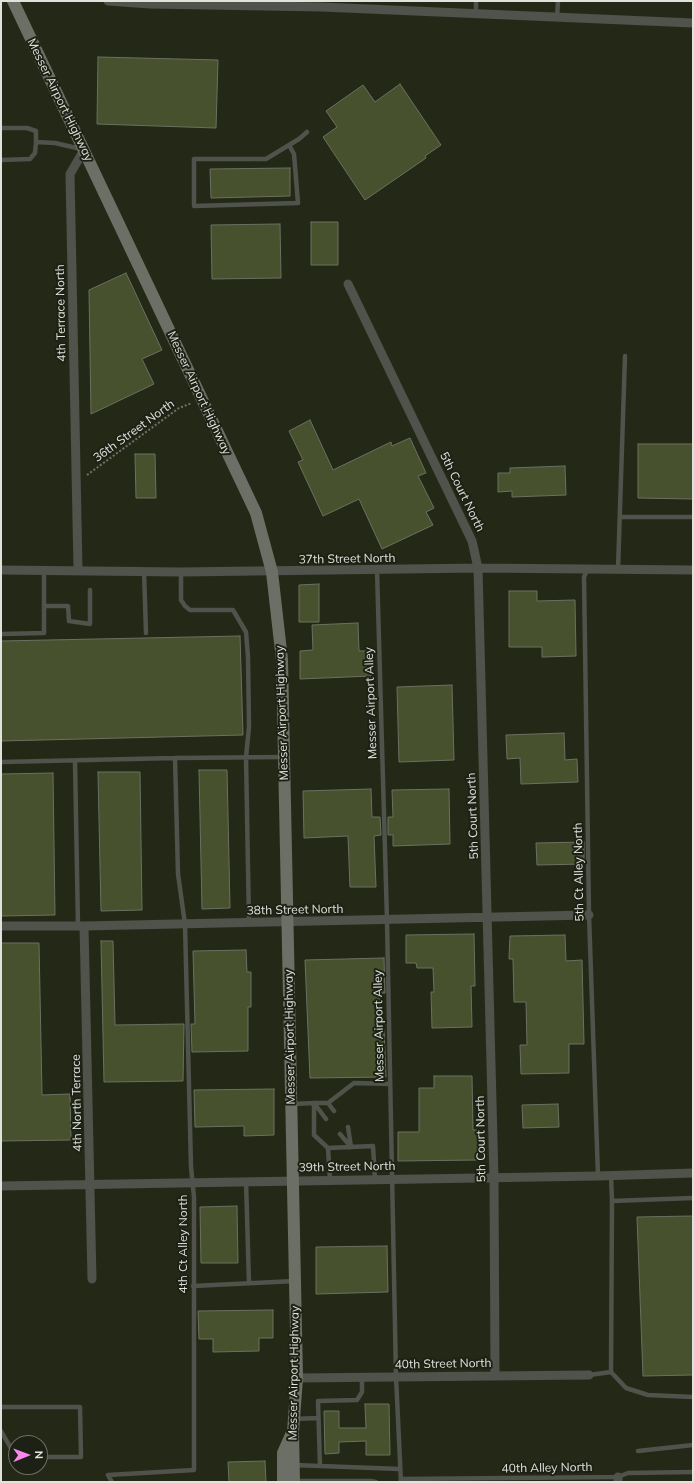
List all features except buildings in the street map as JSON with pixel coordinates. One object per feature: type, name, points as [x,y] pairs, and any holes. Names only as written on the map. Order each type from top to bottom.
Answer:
[{"type":"main road","name":"Messer Airport Highway","points":[[13,1],[256,513],[272,572],[282,660],[294,1180],[297,1378],[293,1432],[293,1465],[290,1482]]},
{"type":"main road","points":[[290,1482],[283,1453],[293,1432]]},
{"type":"street","points":[[108,1],[150,3],[322,4],[476,14],[693,23]]},
{"type":"street","name":"4th Terrace North","points":[[78,569],[70,174],[84,150]]},
{"type":"street","name":"5th Court North","points":[[348,284],[472,541],[478,568],[494,1178],[495,1376]]},
{"type":"street","name":"37th Street North","points":[[1,570],[78,569],[180,572],[272,572],[478,568],[588,568],[693,570]]},
{"type":"street","name":"38th Street North","points":[[1,926],[249,923],[589,915]]},
{"type":"street","name":"4th North Terrace","points":[[81,926],[91,1184],[92,1280]]},
{"type":"street","name":"39th Street North","points":[[1,1186],[611,1176],[693,1173]]},
{"type":"street","name":"40th Street North","points":[[297,1378],[589,1375]]},
{"type":"lane","points":[[476,1],[476,14]]},
{"type":"lane","points":[[557,18],[558,1]]},
{"type":"lane","points":[[1,128],[27,128],[36,131],[35,153],[30,159],[1,160]]},
{"type":"lane","points":[[290,145],[294,154],[298,203],[194,206],[194,159],[266,159],[290,145],[307,132]]},
{"type":"lane","points":[[36,142],[55,142],[84,150]]},
{"type":"lane","points":[[618,569],[625,356]]},
{"type":"lane","points":[[620,517],[693,517]]},
{"type":"lane","name":"5th Ct Alley North","points":[[588,568],[584,577],[589,915],[598,1176]]},
{"type":"lane","points":[[1,634],[44,633],[44,569]]},
{"type":"lane","name":"Messer Airport Alley","points":[[377,570],[387,920],[396,1377],[401,1481]]},
{"type":"lane","points":[[144,571],[146,634]]},
{"type":"lane","points":[[180,572],[181,600],[185,606],[190,610],[234,610],[246,632],[248,657],[249,727],[246,757],[249,923]]},
{"type":"lane","points":[[44,606],[68,606],[69,621],[90,624],[90,590]]},
{"type":"lane","points":[[1,762],[284,756]]},
{"type":"lane","name":"4th Ct Alley North","points":[[112,1482],[108,1475],[194,1470],[194,1197],[192,1182],[185,924],[178,874],[175,758]]},
{"type":"lane","points":[[75,761],[81,926]]},
{"type":"lane","points":[[292,1104],[328,1103],[354,1083],[390,1084]]},
{"type":"lane","points":[[314,1103],[326,1119]]},
{"type":"lane","points":[[314,1103],[314,1134],[328,1148],[330,1180]]},
{"type":"lane","points":[[328,1103],[334,1111]]},
{"type":"lane","points":[[348,1127],[351,1147]]},
{"type":"lane","points":[[340,1134],[351,1147]]},
{"type":"lane","points":[[328,1148],[373,1146],[375,1179]]},
{"type":"lane","points":[[611,1176],[611,1372],[626,1388],[648,1395],[693,1397]]},
{"type":"lane","points":[[246,1181],[249,1283]]},
{"type":"lane","points":[[612,1201],[693,1198]]},
{"type":"lane","points":[[193,1286],[295,1281]]},
{"type":"lane","points":[[589,1375],[611,1372]]},
{"type":"lane","points":[[320,1466],[318,1401],[358,1400],[362,1392],[362,1377]]},
{"type":"lane","points":[[1,1407],[80,1406],[81,1457],[48,1457]]},
{"type":"lane","points":[[294,1419],[318,1418]]},
{"type":"lane","points":[[1,1431],[8,1443]]},
{"type":"lane","points":[[638,1451],[693,1445]]},
{"type":"lane","points":[[293,1465],[400,1469]]},
{"type":"lane","name":"40th Alley North","points":[[401,1481],[618,1479],[628,1473],[693,1472]]},
{"type":"lane","points":[[290,1482],[371,1480],[376,1482]]},
{"type":"path","name":"36th Street North","points":[[77,480],[90,473],[179,408],[202,398]]},
{"type":"shaded area","points":[[1,1],[693,1],[693,1482],[1,1482]]}]
